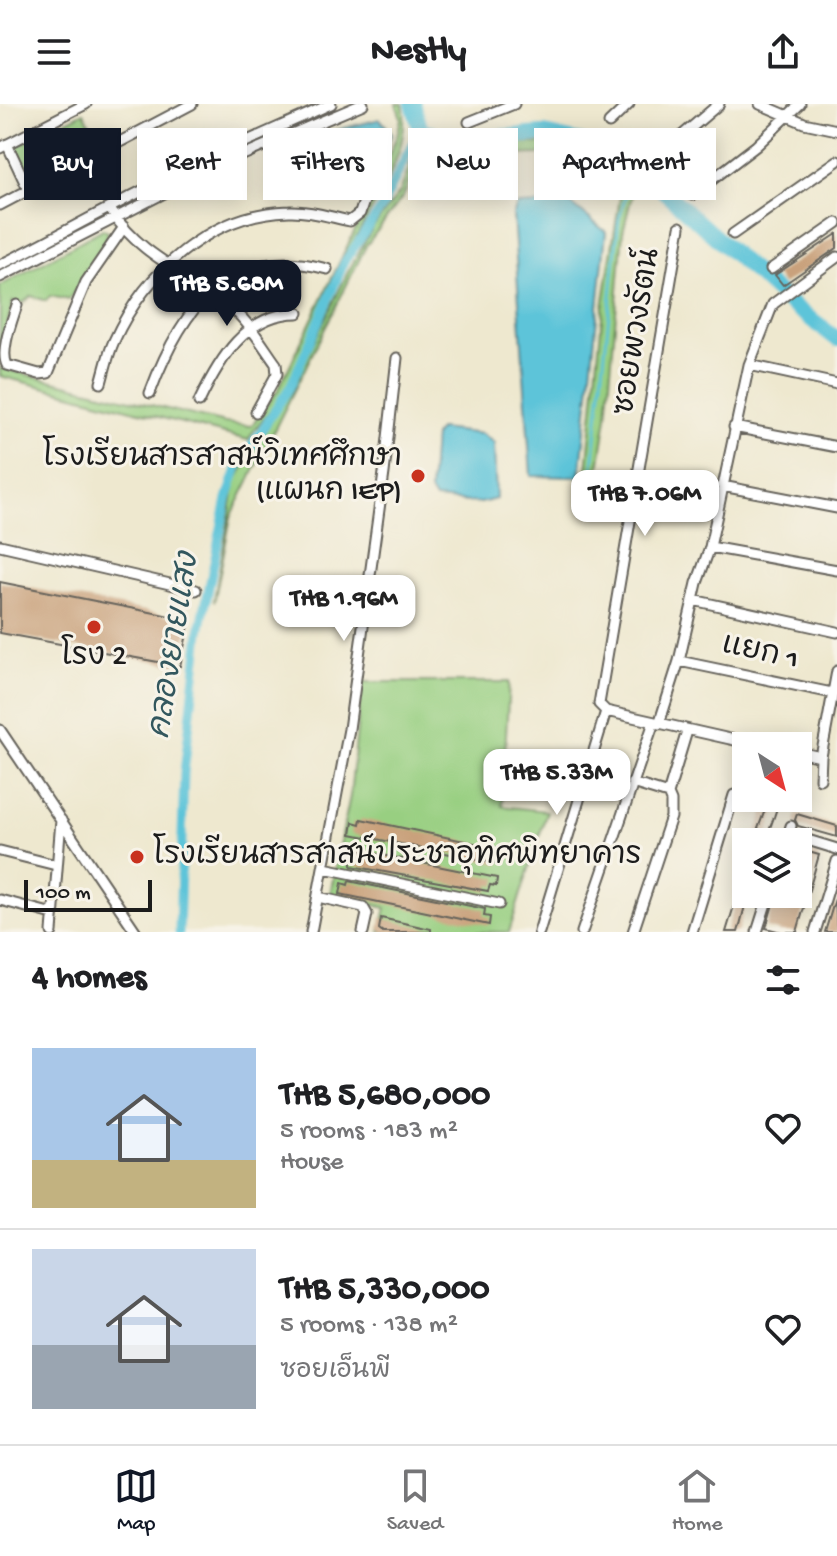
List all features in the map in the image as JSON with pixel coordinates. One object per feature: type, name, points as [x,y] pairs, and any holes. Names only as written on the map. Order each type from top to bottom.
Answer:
[{"type":"street","points":[[24,182],[3,146],[86,104]]},
{"type":"street","points":[[121,141],[192,104]]},
{"type":"street","points":[[0,277],[112,212],[261,133],[331,104]]},
{"type":"street","points":[[305,128],[363,104]]},
{"type":"street","points":[[469,122],[514,104]]},
{"type":"street","points":[[609,123],[629,104]]},
{"type":"street","points":[[691,128],[719,104]]},
{"type":"street","points":[[760,104],[788,118],[837,130]]},
{"type":"street","points":[[716,177],[746,155],[800,104]]},
{"type":"street","points":[[0,265],[263,146]]},
{"type":"street","points":[[733,234],[837,161]]},
{"type":"street","points":[[0,205],[24,191]]},
{"type":"street","points":[[101,383],[113,343],[128,315],[167,267],[204,235],[227,223],[257,214],[290,210],[355,220],[364,200]]},
{"type":"street","points":[[112,212],[167,267],[236,312],[250,328],[278,369],[256,412]]},
{"type":"street","points":[[771,269],[837,223]]},
{"type":"street","points":[[17,305],[2,352],[3,361],[7,365],[39,374],[48,373],[86,282],[124,227]]},
{"type":"street","name":"ซอยพวงรัตน์","points":[[606,711],[599,701],[680,227]]},
{"type":"street","points":[[582,932],[632,783],[679,661],[693,600],[710,547],[749,365],[773,304],[837,257]]},
{"type":"street","points":[[150,393],[164,355],[185,319],[209,293],[236,273],[277,261],[302,262],[327,269]]},
{"type":"street","points":[[199,402],[222,359],[250,328],[281,313],[298,313]]},
{"type":"street","points":[[311,932],[349,729],[397,358]]},
{"type":"street","points":[[749,365],[837,384]]},
{"type":"street","points":[[734,427],[837,447]]},
{"type":"street","points":[[722,486],[837,508]]},
{"type":"street","points":[[0,545],[196,590]]},
{"type":"street","points":[[710,547],[837,570]]},
{"type":"street","points":[[693,600],[837,632]]},
{"type":"street","name":"แยก 1","points":[[679,661],[832,693]]},
{"type":"street","points":[[820,779],[821,757],[837,671]]},
{"type":"street","points":[[539,932],[606,711],[732,740]]},
{"type":"street","points":[[0,730],[136,932]]},
{"type":"street","points":[[633,932],[671,817],[668,794],[687,731]]},
{"type":"street","points":[[0,746],[11,747]]},
{"type":"street","points":[[812,755],[821,757]]},
{"type":"street","points":[[632,783],[668,794]]},
{"type":"street","points":[[692,932],[732,802]]},
{"type":"street","points":[[52,932],[61,820]]},
{"type":"street","points":[[812,841],[837,849]]},
{"type":"street","points":[[0,851],[56,865]]},
{"type":"street","points":[[815,932],[837,861]]},
{"type":"street","points":[[324,868],[499,904]]},
{"type":"street","points":[[318,897],[363,907],[367,914],[363,932]]},
{"type":"street","points":[[0,900],[53,914]]},
{"type":"street","points":[[757,932],[765,908]]},
{"type":"green space","points":[[396,104],[403,104],[404,123],[392,170],[392,147],[401,118]]},
{"type":"green space","points":[[84,112],[92,128],[52,128]]},
{"type":"green space","points":[[24,142],[24,170],[13,148]]},
{"type":"green space","points":[[518,142],[534,143],[534,154],[518,155]]},
{"type":"green space","points":[[408,171],[404,195],[366,246],[231,517],[214,602],[235,482],[294,383],[373,227],[400,192]]},
{"type":"green space","points":[[369,200],[377,200],[346,257],[294,375],[281,398],[248,440],[0,376],[0,368],[225,423],[251,426],[278,390]]},
{"type":"green space","points":[[620,200],[631,200],[623,232],[607,417],[595,493],[585,491],[603,307]]},
{"type":"green space","points":[[103,229],[108,232],[106,239],[69,300],[50,296],[46,301],[31,296],[23,303],[13,301],[0,352],[0,286]]},
{"type":"green space","points":[[362,682],[509,682],[502,806],[547,811],[509,932],[380,932],[386,908],[330,894],[350,796]]},
{"type":"water","points":[[380,119],[388,128],[344,128]]},
{"type":"water","points":[[566,200],[606,232],[580,477],[531,476],[513,215],[517,205]]},
{"type":"water","points":[[440,429],[482,434],[494,443],[496,499],[481,503],[435,499],[430,491],[434,436]]},
{"type":"building","points":[[837,234],[837,248],[783,285],[775,275]]},
{"type":"building","name":"โรง 2","points":[[0,582],[190,620],[180,666],[0,633]]},
{"type":"building","points":[[764,812],[776,812],[770,828],[758,828]]},
{"type":"building","points":[[797,814],[837,826],[837,837],[798,826],[795,820]]},
{"type":"building","points":[[361,819],[497,848],[496,855],[502,856],[500,864],[351,834],[353,822],[360,824]]},
{"type":"building","points":[[348,848],[497,878],[496,886],[490,885],[488,891],[352,866],[352,861],[346,860]]},
{"type":"building","points":[[812,853],[819,855],[812,880]]},
{"type":"building","points":[[349,881],[485,909],[484,916],[490,917],[489,925],[340,894],[342,883],[348,885]]},
{"type":"building","points":[[835,899],[837,932],[825,932]]},
{"type":"building","points":[[733,908],[744,908],[738,932],[726,932]]},
{"type":"building","points":[[772,908],[804,908],[797,932],[766,928]]},
{"type":"building","points":[[381,918],[431,929],[431,932],[383,932],[379,929]]},
{"type":"waterway","points":[[413,104],[421,131],[444,137],[468,139],[544,134],[597,146],[657,185],[787,301],[837,339]]},
{"type":"waterway","name":"คลองยายแสง","points":[[179,932],[184,773],[200,631],[227,499],[238,466],[290,387],[345,261],[382,207],[408,152]]},
{"type":"waterway","points":[[591,485],[619,219],[624,200]]},
{"type":"place","name":"โรงเรียนสารสาสน์วิเทศศึกษา (แผนก IEP)","points":[[418,476]]},
{"type":"place","name":"โรง 2","points":[[94,627]]},
{"type":"place","name":"โรงเรียนสารสาสน์ประชาอุทิศพิทยาคาร","points":[[137,857]]}]
